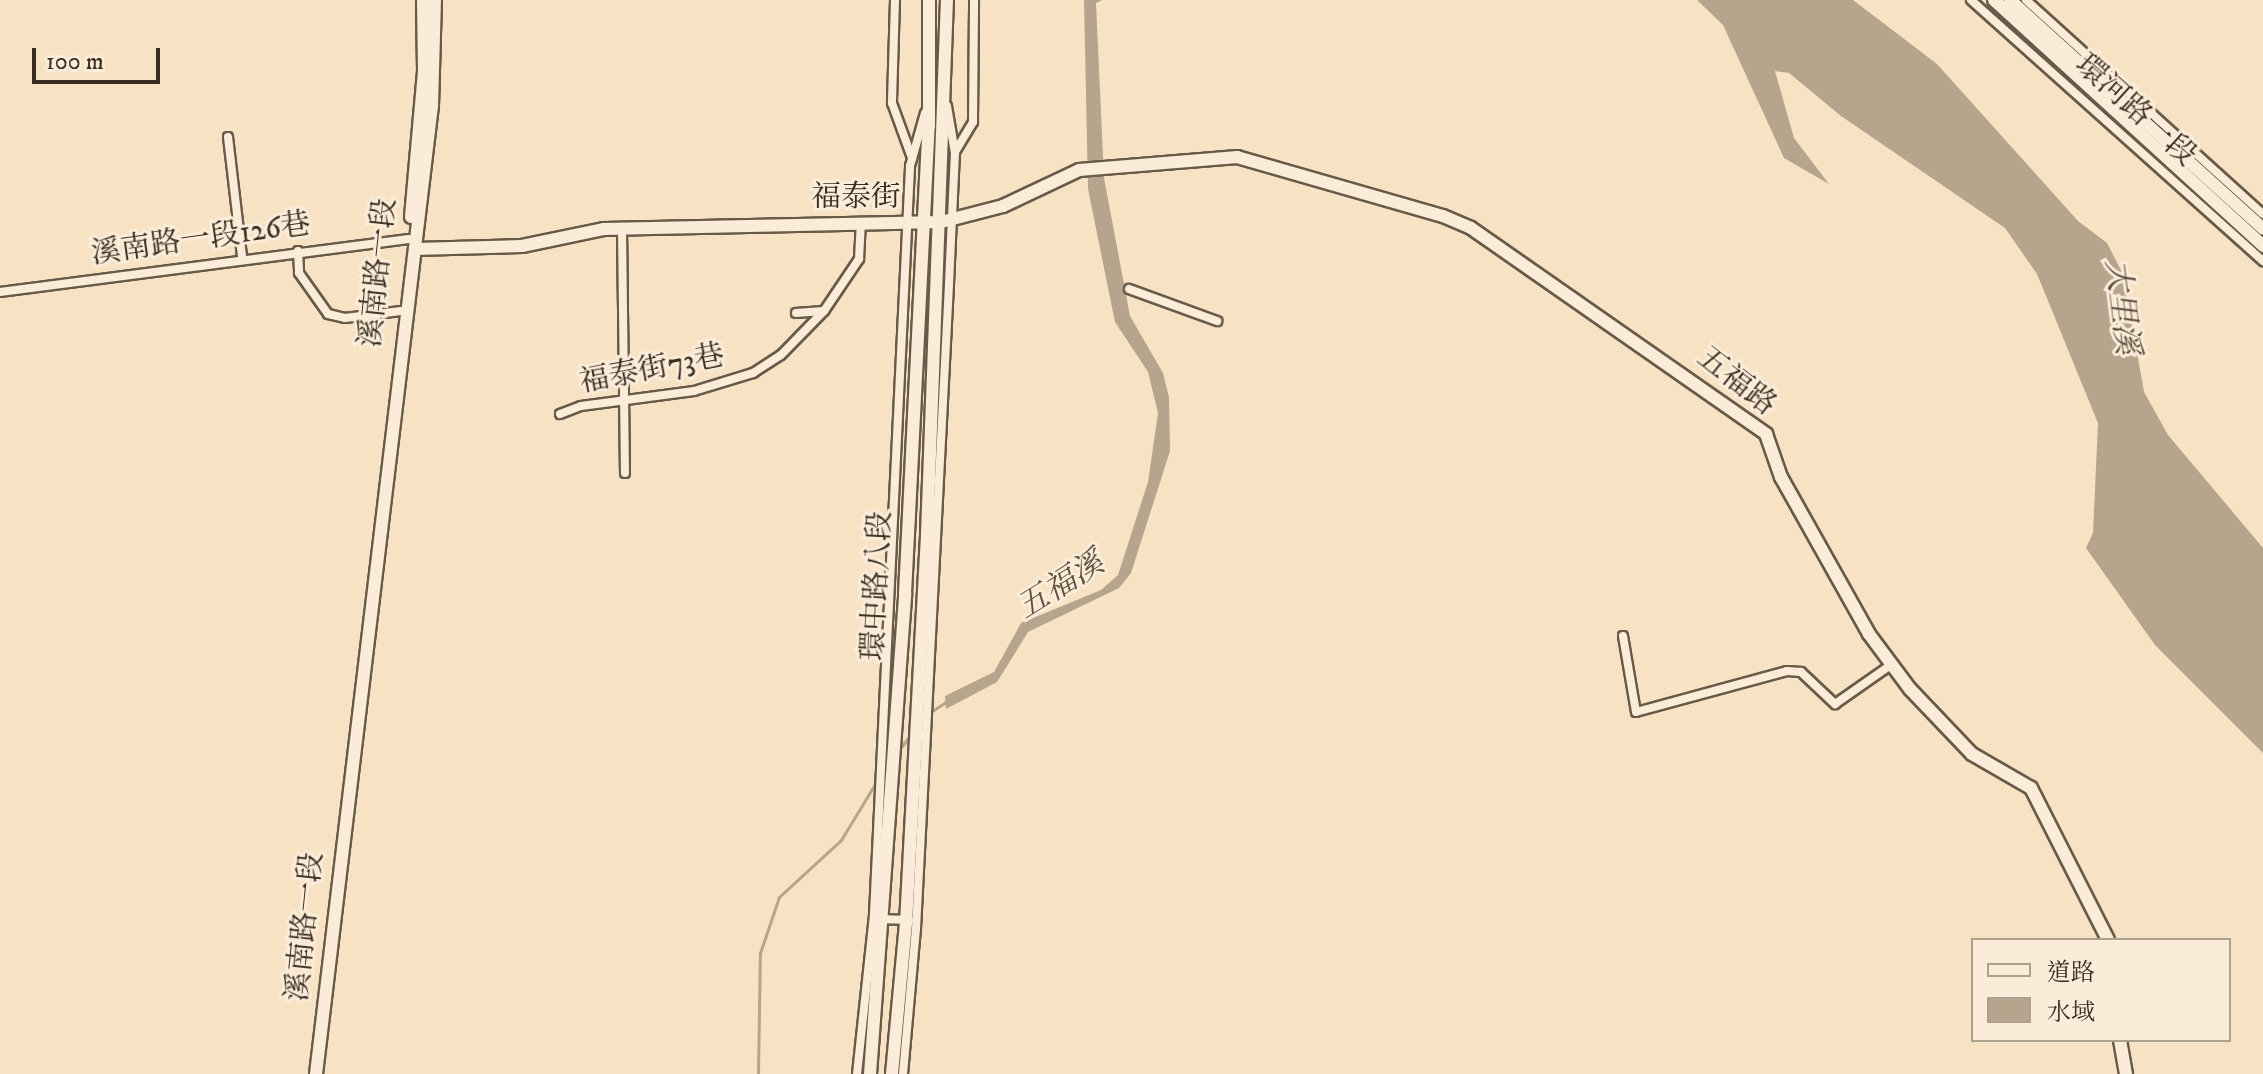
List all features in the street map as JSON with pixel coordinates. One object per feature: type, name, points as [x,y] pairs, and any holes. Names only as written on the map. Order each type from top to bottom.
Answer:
[{"type":"street","name":"溪南路一段","points":[[412,244],[424,71],[423,0]]},
{"type":"street","name":"溪南路一段","points":[[316,1074],[345,818],[382,549],[404,307],[435,73],[435,0]]},
{"type":"street","name":"環中路八段","points":[[895,0],[892,103],[912,158]]},
{"type":"street","name":"環中路八段","points":[[857,1074],[879,919],[880,806],[896,725],[929,101],[929,0]]},
{"type":"street","name":"環中路八段","points":[[903,1074],[946,221],[947,0]]},
{"type":"street","name":"環中路八段","points":[[955,153],[973,122],[974,0]]},
{"type":"street","name":"環河路一段","points":[[1971,0],[2064,56],[2263,229]]},
{"type":"street","name":"環河路一段","points":[[1994,0],[2263,214]]},
{"type":"street","name":"環河路一段","points":[[2010,0],[2263,261]]},
{"type":"street","name":"環河路一段","points":[[2026,0],[2064,56],[2263,246]]},
{"type":"street","name":"環中路八段","points":[[870,1074],[889,756],[912,158],[929,101]]},
{"type":"street","name":"環中路八段","points":[[946,221],[955,153],[947,102]]},
{"type":"street","points":[[228,137],[242,257]]},
{"type":"street","name":"五福路","points":[[1079,170],[1108,164],[1237,157],[1471,228],[1766,434],[1781,477],[1891,665],[1972,754],[2031,788],[2107,938]]},
{"type":"street","name":"福泰街","points":[[412,244],[522,246],[584,230],[622,228],[923,224],[1003,206],[1079,170]]},
{"type":"street","name":"福泰街73巷","points":[[560,414],[581,406],[694,391],[753,373],[781,355],[824,311],[859,259],[861,225]]},
{"type":"street","points":[[622,228],[625,473]]},
{"type":"street","name":"溪南路一段126巷","points":[[0,292],[242,257],[412,244]]},
{"type":"street","points":[[298,251],[299,273],[328,314],[345,318],[404,307]]},
{"type":"street","points":[[1129,289],[1217,321]]},
{"type":"street","points":[[796,313],[824,311]]},
{"type":"street","points":[[1623,636],[1636,712],[1787,671],[1801,672],[1835,704],[1891,665]]},
{"type":"street","points":[[879,919],[911,920]]},
{"type":"street","name":"環中路八段","points":[[892,1074],[911,920]]},
{"type":"street","points":[[2120,1042],[2126,1074]]},
{"type":"water","points":[[1084,0],[1102,0],[1096,3],[1104,178],[1130,316],[1163,373],[1169,397],[1170,451],[1131,573],[1119,588],[1028,632],[997,682],[946,709],[945,696],[994,672],[1021,623],[1101,590],[1118,575],[1148,482],[1158,413],[1148,372],[1115,322],[1088,189]]},
{"type":"water","name":"大里溪","points":[[1697,0],[1853,0],[1937,64],[2078,221],[2107,243],[2123,274],[2144,392],[2168,435],[2263,548],[2263,753],[2155,645],[2086,548],[2093,533],[2098,423],[2037,274],[2005,228],[1841,116],[1789,73],[1775,71],[1794,138],[1829,184],[1784,158],[1723,25]]},
{"type":"waterway","name":"五福溪","points":[[929,713],[946,702]]},
{"type":"waterway","name":"五福溪","points":[[899,750],[911,734]]},
{"type":"waterway","name":"五福溪","points":[[758,1074],[760,953],[779,897],[841,840],[878,779]]}]
